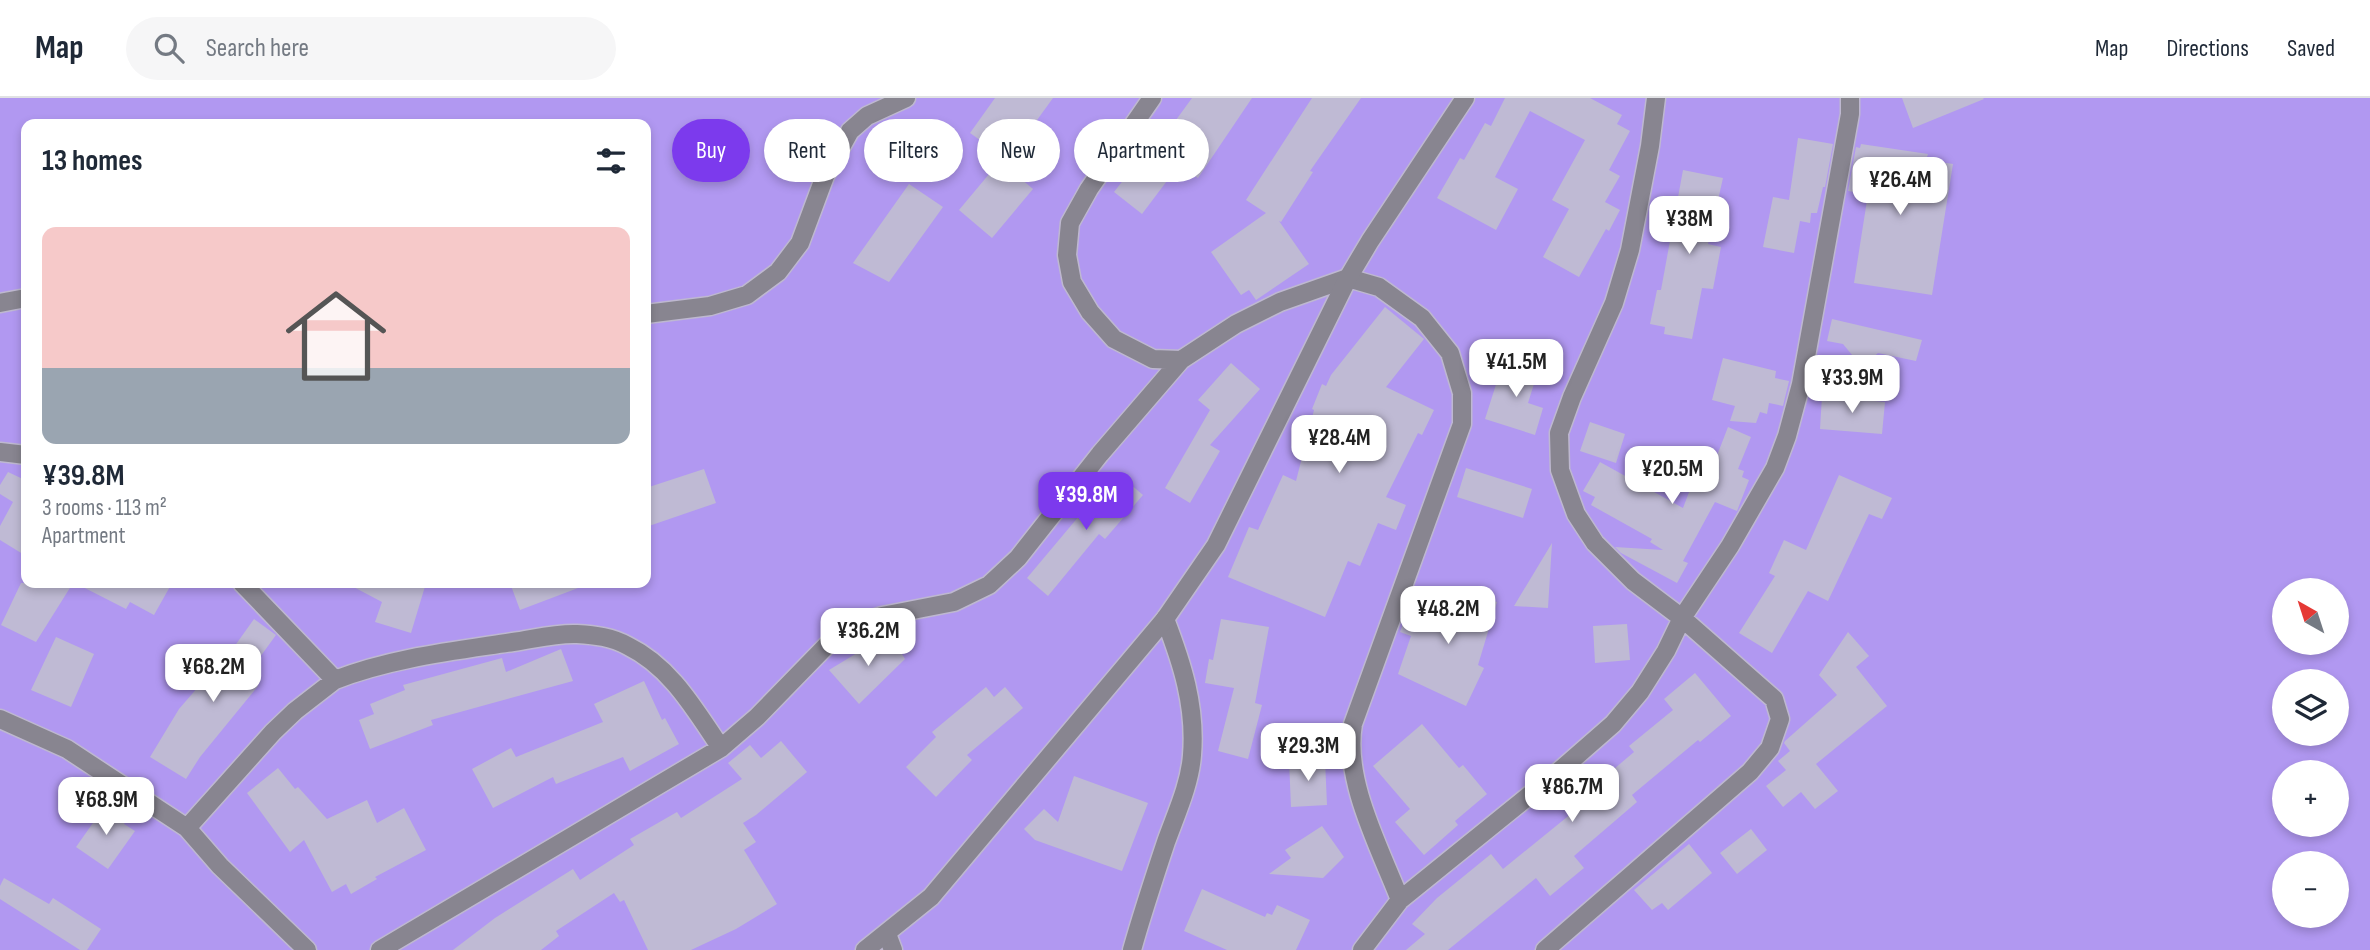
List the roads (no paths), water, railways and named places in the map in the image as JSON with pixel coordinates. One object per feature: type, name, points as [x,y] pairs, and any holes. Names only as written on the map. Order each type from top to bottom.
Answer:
[{"type":"street","points":[[651,313],[710,306],[747,295],[778,272],[800,243],[825,176],[850,131],[867,116],[906,98]]},
{"type":"street","points":[[1152,98],[1089,189],[1070,223],[1067,255],[1072,282],[1090,312],[1114,339],[1153,359],[1181,360]]},
{"type":"street","points":[[865,950],[890,942],[931,897],[1166,619],[1216,545],[1348,278],[1465,98]]},
{"type":"street","points":[[1545,950],[1750,772],[1770,748],[1780,719],[1774,699],[1682,618],[1633,581],[1595,543],[1576,514],[1560,470],[1559,433],[1614,303],[1630,250],[1656,98]]},
{"type":"street","points":[[1362,950],[1400,900],[1613,724],[1640,692],[1667,651],[1682,618],[1730,546],[1769,479],[1787,436],[1801,384],[1850,114],[1850,98]]},
{"type":"street","points":[[380,950],[721,748],[757,717],[832,640],[851,626],[954,602],[989,584],[1018,558],[1100,454],[1181,360],[1236,324],[1280,302],[1348,278],[1379,287],[1422,318],[1450,353],[1462,393],[1462,424],[1357,712],[1350,740],[1352,764],[1361,798],[1400,900]]},
{"type":"street","points":[[0,303],[21,299]]},
{"type":"street","points":[[0,452],[21,454]]},
{"type":"street","points":[[247,588],[335,680]]},
{"type":"street","points":[[1132,950],[1182,797],[1192,756],[1192,715],[1184,666],[1166,619]]},
{"type":"street","points":[[187,828],[273,732],[335,680],[392,663],[481,647],[573,634],[604,636],[629,646],[657,665],[685,694],[721,748]]},
{"type":"street","points":[[0,719],[67,749],[187,828],[220,866],[307,950]]}]
